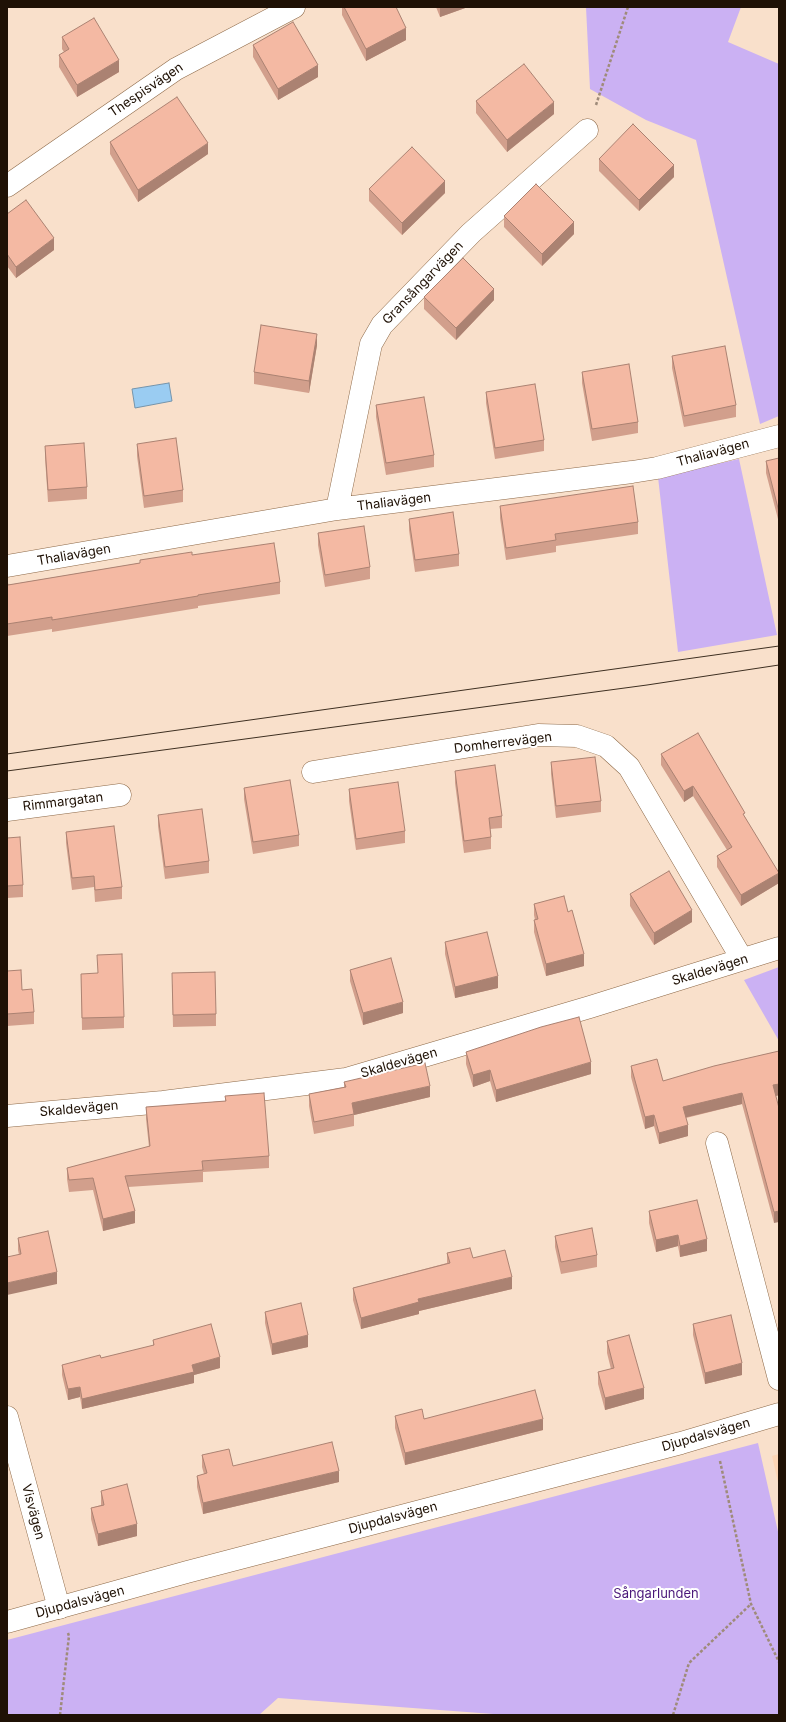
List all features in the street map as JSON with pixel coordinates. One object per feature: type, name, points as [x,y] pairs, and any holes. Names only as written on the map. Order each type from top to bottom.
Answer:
[{"type":"street","name":"Thespisvägen","points":[[7,186],[176,69],[294,7]]},
{"type":"street","name":"Gransångarvägen","points":[[337,509],[371,344],[382,325],[471,233],[587,130]]},
{"type":"street","name":"Thaliavägen","points":[[7,566],[337,509],[657,468],[779,436]]},
{"type":"street","name":"Domherrevägen","points":[[313,772],[538,735],[577,736],[606,746],[629,767],[742,959]]},
{"type":"street","name":"Rimmargatan","points":[[7,810],[120,795]]},
{"type":"street","name":"Skaldevägen","points":[[7,1116],[163,1102],[346,1079],[590,1007],[779,948]]},
{"type":"street","points":[[717,1144],[779,1379]]},
{"type":"street","name":"Djupdalsvägen","points":[[7,1622],[202,1568],[680,1444],[779,1414]]},
{"type":"street","name":"Visvägen","points":[[7,1417],[59,1608]]},
{"type":"path","points":[[587,130],[628,7]]},
{"type":"path","points":[[720,1461],[751,1604],[779,1662]]},
{"type":"path","points":[[673,1715],[689,1663],[751,1604]]},
{"type":"path","points":[[59,1608],[69,1636],[60,1715]]},
{"type":"shaded area","points":[[779,1454],[779,1487],[772,1456]]},
{"type":"green space","points":[[586,7],[741,7],[728,42],[779,64],[779,416],[760,424],[696,140],[646,120],[590,89]]},
{"type":"green space","points":[[739,459],[777,635],[678,652],[658,477]]},
{"type":"green space","points":[[779,967],[779,1041],[744,980]]},
{"type":"green space","name":"Sångarlunden","points":[[758,1443],[779,1536],[779,1715],[507,1715],[278,1698],[259,1715],[7,1715],[7,1640]]},
{"type":"water","points":[[169,383],[172,401],[135,408],[132,389]]},
{"type":"building","points":[[344,7],[396,7],[406,28],[366,49]]},
{"type":"building","points":[[94,18],[119,60],[77,85],[59,55],[69,49],[62,37]]},
{"type":"building","points":[[293,22],[318,65],[278,89],[253,45]]},
{"type":"building","points":[[524,64],[554,102],[507,140],[476,101]]},
{"type":"building","points":[[177,97],[208,143],[138,190],[110,142]]},
{"type":"building","points":[[633,124],[674,165],[639,200],[599,159]]},
{"type":"building","points":[[412,147],[445,181],[402,223],[369,189]]},
{"type":"building","points":[[536,184],[574,222],[542,254],[504,216]]},
{"type":"building","points":[[26,200],[54,238],[16,267],[7,254],[7,214]]},
{"type":"building","points":[[463,258],[494,289],[456,328],[424,297]]},
{"type":"building","points":[[261,325],[317,334],[309,381],[254,372]]},
{"type":"building","points":[[725,346],[736,405],[684,416],[672,356]]},
{"type":"building","points":[[629,364],[638,422],[592,429],[582,372]]},
{"type":"building","points":[[535,384],[544,440],[495,448],[486,392]]},
{"type":"building","points":[[424,397],[434,455],[386,463],[376,405]]},
{"type":"building","points":[[176,438],[183,490],[144,496],[137,444]]},
{"type":"building","points":[[84,443],[87,487],[48,490],[45,446]]},
{"type":"building","points":[[779,458],[779,512],[766,461]]},
{"type":"building","points":[[633,486],[638,522],[555,534],[556,540],[506,548],[500,506]]},
{"type":"building","points":[[453,512],[459,554],[415,560],[409,519]]},
{"type":"building","points":[[364,526],[370,567],[325,575],[318,533]]},
{"type":"building","points":[[274,543],[280,582],[52,620],[52,617],[7,624],[7,581],[8,585],[140,563],[140,560],[192,552],[192,555]]},
{"type":"building","points":[[698,733],[745,813],[743,814],[779,873],[741,895],[717,856],[732,847],[693,786],[684,791],[661,754]]},
{"type":"building","points":[[595,757],[601,801],[556,806],[551,762]]},
{"type":"building","points":[[495,765],[502,816],[489,818],[491,837],[464,841],[455,771]]},
{"type":"building","points":[[290,780],[299,835],[253,842],[244,788]]},
{"type":"building","points":[[398,782],[405,831],[356,839],[349,789]]},
{"type":"building","points":[[202,809],[209,861],[165,867],[158,815]]},
{"type":"building","points":[[114,826],[122,887],[95,890],[94,876],[72,878],[66,832]]},
{"type":"building","points":[[20,837],[23,885],[7,886],[7,838]]},
{"type":"building","points":[[669,871],[692,910],[654,933],[630,894]]},
{"type":"building","points":[[564,896],[568,912],[572,910],[584,954],[546,964],[534,920],[538,919],[534,904]]},
{"type":"building","points":[[487,932],[498,976],[455,987],[445,942]]},
{"type":"building","points":[[122,954],[124,1017],[82,1018],[81,974],[98,973],[97,955]]},
{"type":"building","points":[[391,958],[403,1002],[363,1013],[350,970]]},
{"type":"building","points":[[21,970],[22,990],[32,989],[34,1012],[7,1014],[7,971]]},
{"type":"building","points":[[215,972],[216,1014],[173,1015],[172,973]]},
{"type":"building","points":[[579,1017],[591,1062],[496,1090],[490,1070],[473,1075],[466,1052],[541,1027]]},
{"type":"building","points":[[779,1051],[779,1084],[773,1085],[779,1108],[779,1211],[774,1212],[742,1093],[683,1107],[688,1125],[659,1133],[654,1115],[645,1117],[631,1066],[657,1059],[663,1081],[714,1066]]},
{"type":"building","points":[[425,1063],[430,1086],[352,1103],[354,1114],[314,1122],[309,1094],[346,1087],[344,1082]]},
{"type":"building","points":[[264,1093],[269,1156],[202,1161],[203,1170],[125,1176],[135,1211],[103,1219],[93,1178],[69,1180],[67,1168],[150,1146],[146,1107],[226,1101],[225,1096]]},
{"type":"building","points":[[697,1200],[707,1239],[680,1246],[678,1235],[656,1240],[649,1211]]},
{"type":"building","points":[[592,1228],[597,1255],[561,1262],[555,1236]]},
{"type":"building","points":[[48,1231],[57,1272],[7,1283],[7,1257],[21,1254],[18,1238]]},
{"type":"building","points":[[470,1248],[473,1258],[505,1250],[512,1277],[418,1299],[419,1302],[361,1318],[353,1288],[450,1263],[447,1253]]},
{"type":"building","points":[[301,1303],[308,1335],[272,1344],[265,1312]]},
{"type":"building","points":[[731,1315],[742,1363],[705,1373],[693,1324]]},
{"type":"building","points":[[211,1324],[220,1357],[192,1365],[194,1372],[82,1399],[80,1387],[68,1389],[62,1365],[100,1355],[101,1358],[154,1345],[153,1340]]},
{"type":"building","points":[[629,1335],[644,1388],[605,1398],[598,1372],[614,1368],[607,1341]]},
{"type":"building","points":[[535,1390],[543,1419],[405,1453],[395,1416],[422,1409],[424,1419]]},
{"type":"building","points":[[332,1442],[339,1471],[203,1503],[197,1476],[207,1473],[202,1455],[229,1449],[233,1466]]},
{"type":"building","points":[[127,1484],[137,1524],[98,1534],[91,1508],[104,1505],[101,1491]]},
{"type":"tram line","points":[[7,754],[779,646]]},
{"type":"tram line","points":[[7,771],[647,685],[779,665]]}]
